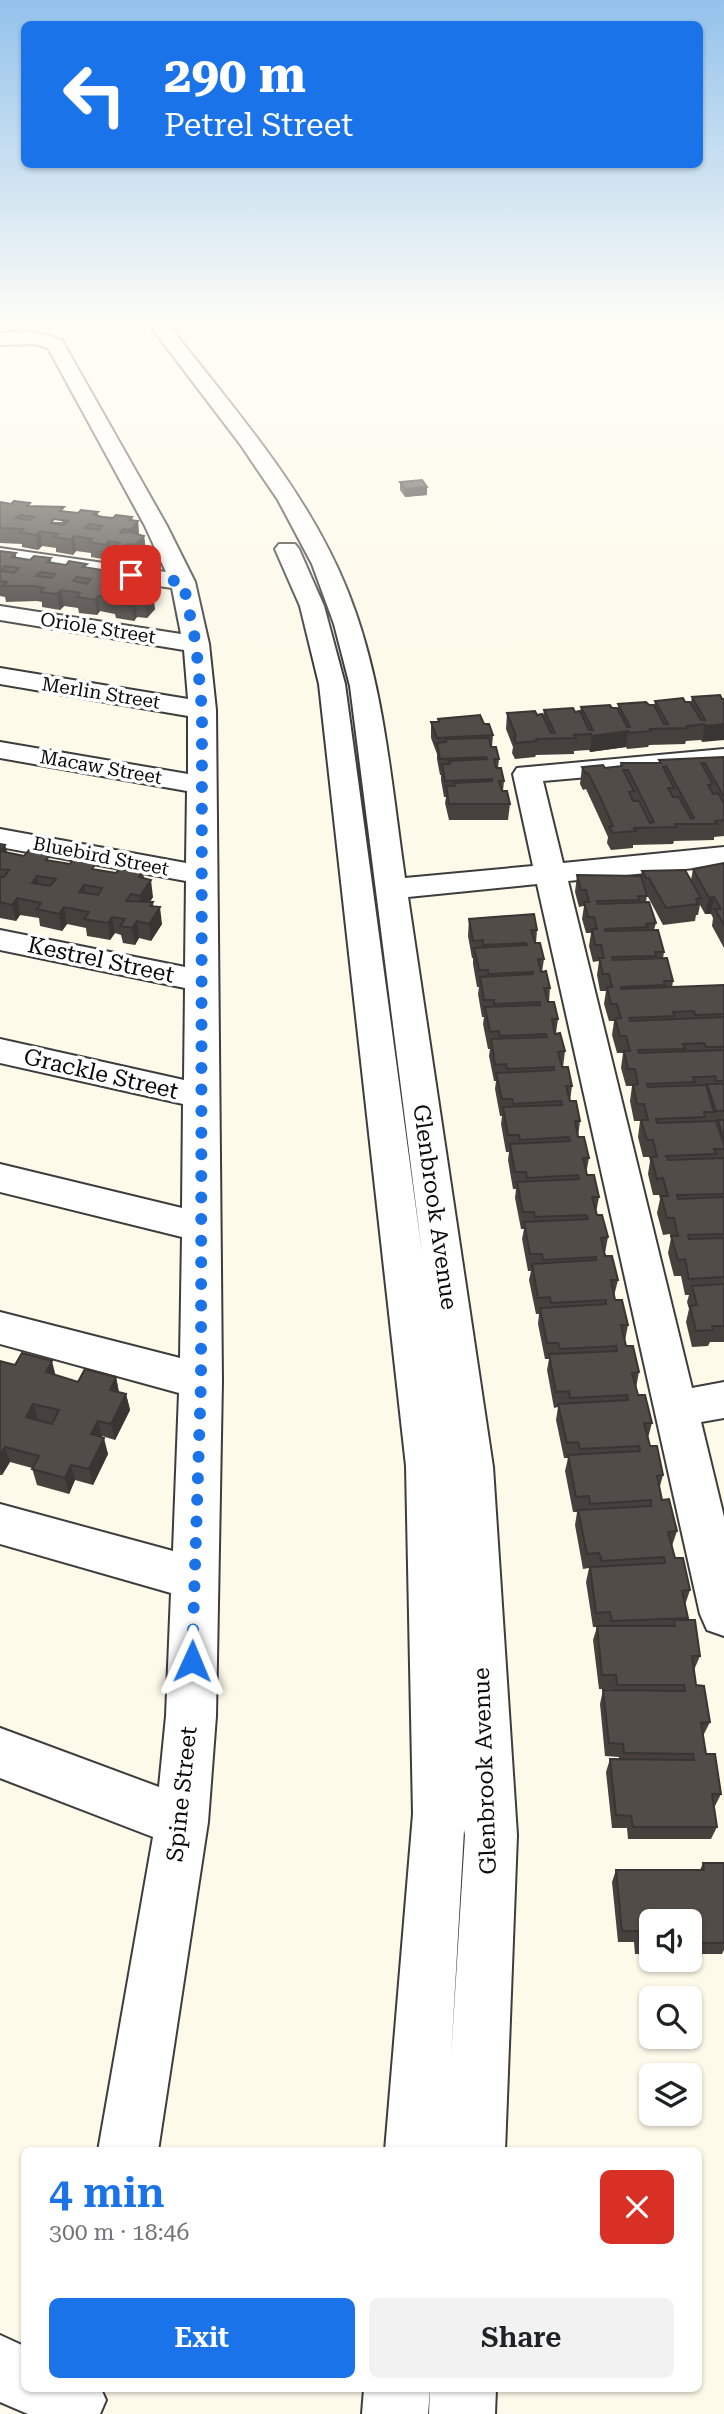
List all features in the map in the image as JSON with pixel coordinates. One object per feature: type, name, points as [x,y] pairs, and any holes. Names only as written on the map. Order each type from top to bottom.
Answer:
[{"type":"street","name":"Spine Street","points":[[106,436],[156,526],[183,582],[196,644],[202,710],[201,1381],[191,1716],[182,1822],[129,2147]]},
{"type":"street","name":"Glenbrook Avenue","points":[[215,436],[257,495],[291,555],[316,617],[332,684],[428,1466],[439,1814],[415,2147]]},
{"type":"street","name":"Glenbrook Avenue","points":[[241,436],[283,491],[324,563],[340,600],[363,686],[471,1467],[491,1835],[475,2147]]},
{"type":"street","points":[[130,523],[156,526]]},
{"type":"street","points":[[0,555],[183,582]]},
{"type":"street","name":"Oriole Street","points":[[0,613],[196,644]]},
{"type":"street","name":"Merlin Street","points":[[0,676],[202,710]]},
{"type":"street","name":"Macaw Street","points":[[0,750],[201,785]]},
{"type":"street","points":[[724,757],[527,774],[724,1614]]},
{"type":"street","name":"Bluebird Street","points":[[0,838],[202,875]]},
{"type":"street","points":[[391,889],[724,856]]},
{"type":"street","name":"Kestrel Street","points":[[0,940],[201,981]]},
{"type":"street","name":"Grackle Street","points":[[0,1051],[201,1096]]},
{"type":"street","points":[[0,1178],[201,1227]]},
{"type":"street","points":[[0,1328],[201,1381]]},
{"type":"street","points":[[676,1409],[724,1400]]},
{"type":"street","points":[[0,1524],[195,1579]]},
{"type":"street","points":[[0,1753],[182,1822]]},
{"type":"street","points":[[0,2368],[21,2377]]},
{"type":"street","points":[[395,2414],[397,2392]]},
{"type":"street","points":[[462,2414],[463,2392]]},
{"type":"building","points":[[422,480],[427,487],[405,489],[400,482]]},
{"type":"building","points":[[14,501],[30,503],[27,506],[64,507],[60,511],[98,512],[94,515],[103,517],[132,517],[129,520],[138,521],[130,530],[123,529],[120,533],[129,532],[144,536],[136,545],[127,544],[123,547],[115,546],[119,543],[109,541],[106,545],[74,536],[71,540],[54,537],[58,534],[40,531],[36,535],[20,532],[23,529],[0,528],[0,502],[11,504]],"holes":[[[20,515],[34,517],[30,520],[16,518]],[[54,519],[68,521],[64,525],[51,523]],[[89,524],[102,526],[99,530],[85,528]]]},
{"type":"building","points":[[0,551],[16,553],[12,557],[30,560],[34,556],[51,558],[47,562],[66,565],[69,561],[87,564],[83,567],[102,570],[105,566],[122,569],[119,573],[138,576],[141,572],[150,573],[136,588],[153,593],[145,603],[135,602],[132,606],[114,603],[117,599],[98,596],[95,600],[77,597],[80,593],[61,590],[57,594],[40,592],[44,588],[34,586],[3,586],[7,582],[0,581]],"holes":[[[4,566],[19,568],[14,573],[1,571]],[[40,572],[55,574],[51,578],[36,576]],[[77,577],[91,579],[87,584],[73,581]],[[113,583],[128,585],[124,589],[109,587]]]},
{"type":"building","points":[[720,695],[724,699],[724,724],[592,736],[574,735],[576,738],[536,739],[537,741],[516,743],[507,713],[535,711],[537,715],[542,714],[551,733],[555,733],[544,710],[573,708],[575,712],[580,711],[589,730],[593,730],[581,707],[610,705],[617,708],[627,727],[630,727],[618,704],[646,702],[654,705],[664,724],[668,724],[655,701],[683,698],[685,702],[690,702],[701,720],[705,720],[692,697]]},
{"type":"building","points":[[480,715],[484,724],[489,724],[493,735],[437,738],[431,722],[439,722],[438,719]]},
{"type":"building","points":[[489,738],[491,747],[496,747],[499,759],[494,759],[496,768],[501,768],[504,781],[499,781],[502,791],[507,791],[510,804],[449,804],[446,786],[492,779],[445,781],[442,764],[450,764],[449,761],[487,759],[440,759],[437,743],[446,742],[445,739]]},
{"type":"building","points":[[724,757],[724,797],[705,763],[701,763],[713,784],[708,785],[713,794],[718,793],[724,803],[724,820],[715,821],[717,824],[675,824],[676,827],[634,828],[636,831],[613,833],[609,827],[613,826],[601,799],[582,767],[603,765],[605,768],[622,766],[621,763],[661,763],[659,760]],"holes":[[[666,766],[694,818],[691,819],[679,797],[673,797],[668,788],[674,788],[663,767]],[[623,770],[628,770],[654,822],[650,823],[639,801],[633,801],[629,792],[634,791]]]},
{"type":"building","points":[[29,850],[51,854],[46,860],[70,864],[74,858],[97,862],[92,869],[116,873],[121,867],[143,871],[139,877],[151,880],[140,896],[131,894],[126,901],[153,902],[150,906],[160,907],[149,924],[137,921],[132,928],[120,926],[125,919],[112,917],[108,923],[84,919],[89,912],[64,907],[59,914],[37,909],[41,903],[17,898],[12,905],[0,902],[0,877],[4,877],[9,870],[0,869],[0,851],[24,856]],"holes":[[[37,876],[56,879],[50,886],[32,883]],[[84,885],[102,888],[98,895],[79,892]]]},
{"type":"building","points":[[724,863],[724,925],[715,909],[721,909],[714,897],[709,898],[693,869]]},
{"type":"building","points":[[685,870],[701,898],[696,899],[698,904],[666,908],[642,871]]},
{"type":"building","points":[[577,875],[641,876],[647,896],[638,896],[639,900],[597,901],[598,904],[649,902],[656,923],[646,924],[648,927],[605,931],[658,930],[664,952],[655,952],[656,956],[612,957],[613,960],[667,958],[673,981],[664,981],[665,985],[621,989],[724,985],[724,1014],[695,1015],[694,1011],[673,1012],[675,1016],[629,1018],[630,1021],[724,1017],[724,1047],[706,1047],[704,1043],[683,1044],[685,1049],[638,1050],[639,1053],[724,1050],[724,1081],[716,1081],[715,1076],[693,1077],[695,1082],[647,1084],[648,1087],[706,1085],[714,1112],[704,1112],[705,1117],[656,1119],[657,1123],[716,1121],[724,1149],[714,1149],[716,1154],[666,1156],[668,1160],[724,1158],[724,1194],[677,1195],[678,1199],[724,1197],[724,1234],[688,1235],[689,1239],[724,1238],[724,1277],[689,1279],[685,1259],[678,1260],[671,1236],[678,1236],[674,1218],[667,1218],[661,1196],[668,1196],[663,1178],[657,1179],[651,1157],[657,1157],[653,1140],[647,1140],[641,1120],[648,1120],[644,1104],[637,1104],[633,1085],[638,1084],[635,1069],[628,1069],[624,1051],[630,1051],[626,1036],[620,1036],[615,1019],[621,1018],[617,1004],[611,1004],[607,987],[612,987],[609,974],[603,974],[599,958],[604,958],[601,945],[595,945],[592,929],[597,929],[594,917],[588,917],[584,902],[589,902],[586,890],[581,890]]},
{"type":"building","points":[[534,914],[537,930],[531,930],[535,943],[540,943],[544,959],[538,959],[541,972],[546,971],[550,988],[544,988],[548,1002],[554,1002],[558,1019],[552,1019],[555,1034],[560,1033],[565,1051],[558,1052],[562,1067],[568,1067],[572,1086],[566,1086],[570,1101],[576,1101],[580,1121],[575,1121],[578,1137],[584,1137],[589,1158],[583,1158],[587,1175],[594,1175],[599,1197],[592,1197],[597,1215],[602,1215],[608,1237],[601,1238],[605,1256],[612,1256],[618,1280],[611,1280],[615,1300],[622,1300],[628,1325],[621,1325],[626,1346],[633,1346],[639,1372],[632,1373],[638,1395],[645,1395],[652,1423],[644,1423],[650,1446],[657,1446],[663,1475],[657,1476],[662,1500],[669,1499],[677,1531],[668,1532],[675,1558],[683,1558],[690,1590],[682,1591],[688,1618],[612,1621],[610,1612],[596,1613],[590,1567],[665,1563],[664,1557],[602,1561],[599,1553],[587,1554],[578,1510],[651,1506],[651,1500],[590,1504],[589,1496],[576,1497],[568,1455],[640,1451],[639,1446],[580,1449],[578,1442],[567,1443],[558,1404],[628,1400],[627,1395],[570,1398],[569,1391],[556,1392],[549,1354],[617,1351],[616,1346],[560,1349],[558,1343],[547,1343],[540,1308],[606,1304],[606,1300],[551,1303],[550,1297],[538,1298],[532,1264],[596,1260],[596,1257],[543,1260],[542,1254],[530,1254],[524,1222],[588,1219],[586,1215],[535,1217],[534,1212],[523,1212],[517,1182],[579,1179],[578,1175],[527,1178],[526,1172],[515,1172],[510,1144],[570,1141],[569,1137],[520,1140],[519,1135],[508,1135],[503,1107],[562,1105],[561,1101],[513,1104],[512,1099],[502,1099],[496,1073],[554,1070],[554,1067],[507,1069],[506,1064],[495,1065],[491,1039],[547,1037],[546,1034],[500,1036],[499,1031],[490,1032],[485,1007],[540,1005],[540,1002],[494,1004],[494,1000],[484,1000],[480,977],[533,972],[488,974],[488,970],[479,970],[474,948],[527,945],[483,945],[483,940],[473,941],[469,919]]},
{"type":"building","points":[[707,1084],[724,1084],[724,1111],[716,1111]]},
{"type":"building","points":[[718,1120],[724,1120],[724,1140]]},
{"type":"building","points":[[724,1284],[724,1326],[712,1326],[713,1330],[696,1331],[690,1306],[697,1305],[692,1286]]},
{"type":"building","points":[[22,1353],[52,1361],[46,1372],[78,1382],[85,1369],[116,1377],[110,1390],[126,1394],[111,1424],[98,1421],[91,1434],[104,1438],[89,1469],[71,1465],[65,1478],[32,1469],[39,1456],[5,1447],[0,1455],[0,1361],[15,1365]],"holes":[[[33,1404],[59,1410],[52,1424],[26,1417]]]},
{"type":"building","points":[[674,1620],[695,1620],[700,1656],[692,1656],[696,1685],[704,1686],[710,1722],[701,1723],[706,1754],[715,1754],[721,1794],[712,1794],[717,1827],[633,1827],[631,1816],[616,1815],[610,1759],[694,1760],[693,1754],[624,1753],[623,1744],[609,1743],[603,1690],[685,1691],[684,1685],[617,1685],[616,1675],[602,1675],[597,1626],[675,1626]]},
{"type":"building","points":[[703,1863],[724,1863],[724,1943],[702,1943],[702,1909],[639,1909],[639,1937],[638,1931],[622,1931],[616,1870],[704,1870]]},
{"type":"route","points":[[131,575],[183,582],[196,644],[202,710],[201,1381],[192,1661]]}]
